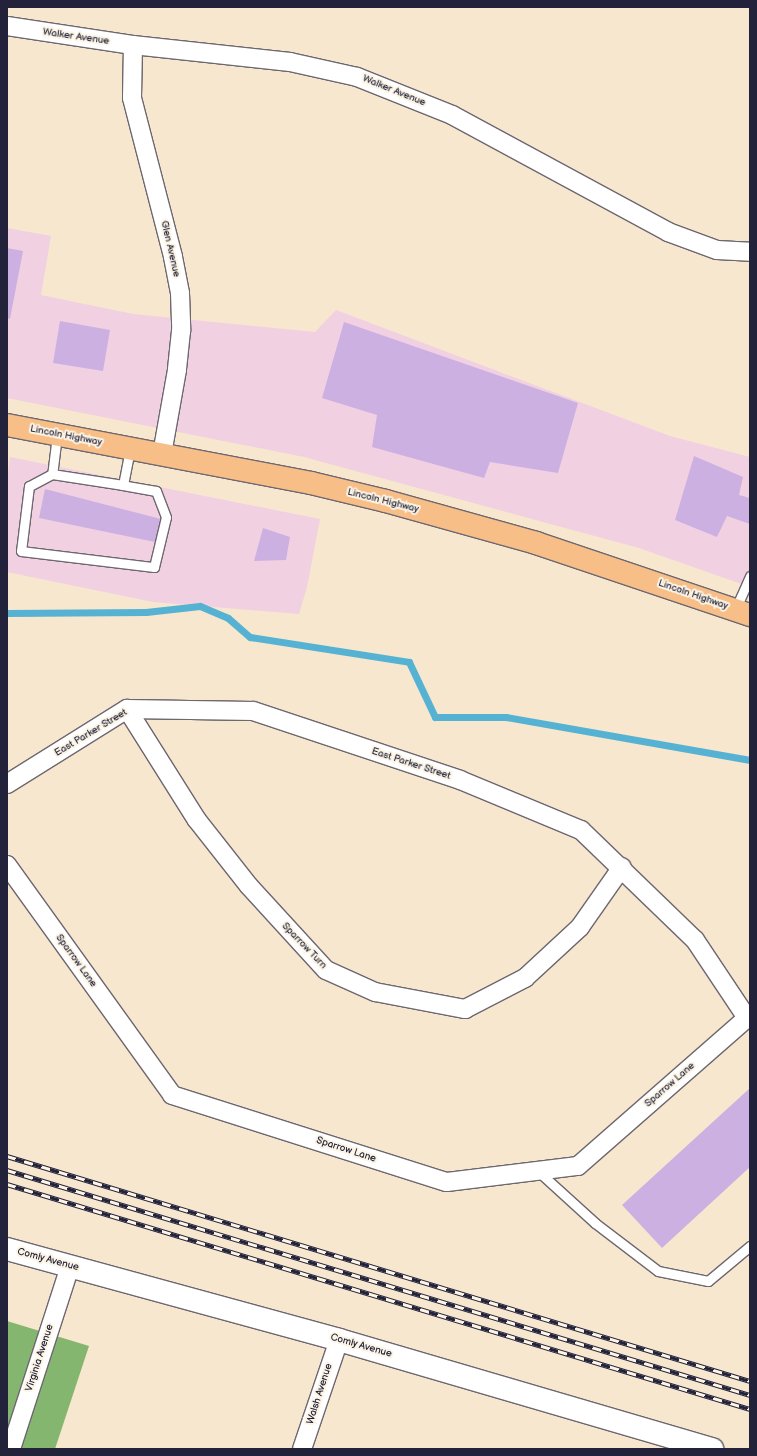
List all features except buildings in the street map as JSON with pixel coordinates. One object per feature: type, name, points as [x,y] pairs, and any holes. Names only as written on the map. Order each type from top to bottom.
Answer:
[{"type":"main road","name":"Lincoln Highway","points":[[7,425],[311,483],[460,521],[564,552],[743,612]]},
{"type":"street","name":"Walker Avenue","points":[[7,26],[133,45],[290,62],[357,77],[452,116],[668,232],[717,250],[750,252]]},
{"type":"street","name":"Glen Avenue","points":[[133,45],[132,98],[173,257],[180,293],[181,331],[178,370],[162,454]]},
{"type":"street","name":"East Parker Street","points":[[7,784],[127,709],[253,711],[460,780],[581,830],[622,867],[695,940],[749,1018]]},
{"type":"street","name":"Sparrow Turn","points":[[127,709],[197,820],[248,886],[326,970],[375,992],[465,1009],[525,978],[580,927],[622,867]]},
{"type":"street","name":"Sparrow Lane","points":[[7,865],[172,1095],[447,1182],[578,1166],[749,1018]]},
{"type":"street","name":"Comly Avenue","points":[[7,1249],[339,1340],[712,1449]]},
{"type":"street","name":"Virginia Avenue","points":[[11,1449],[70,1266]]},
{"type":"street","name":"Walsh Avenue","points":[[302,1449],[339,1340]]},
{"type":"lane","points":[[52,474],[56,435]]},
{"type":"lane","points":[[123,485],[130,448]]},
{"type":"lane","points":[[52,474],[156,491],[166,517],[154,567],[21,551],[29,486],[52,474]]},
{"type":"lane","points":[[743,612],[750,576]]},
{"type":"lane","points":[[538,1171],[595,1223],[658,1271],[708,1281],[750,1246]]},
{"type":"shaded area","points":[[7,228],[51,236],[41,295],[133,314],[315,332],[336,310],[670,436],[750,457],[750,587],[639,548],[304,457],[7,398]]},
{"type":"shaded area","points":[[10,457],[320,519],[307,587],[299,614],[153,602],[7,572],[7,481]]},
{"type":"green space","points":[[7,1321],[89,1346],[55,1449],[7,1449]]},
{"type":"waterway","points":[[7,613],[146,612],[200,606],[228,618],[250,637],[409,662],[435,717],[506,717],[750,760]]},
{"type":"railway","points":[[7,1156],[750,1381]]},
{"type":"railway","points":[[7,1170],[750,1395]]},
{"type":"railway","points":[[7,1184],[750,1409]]}]
